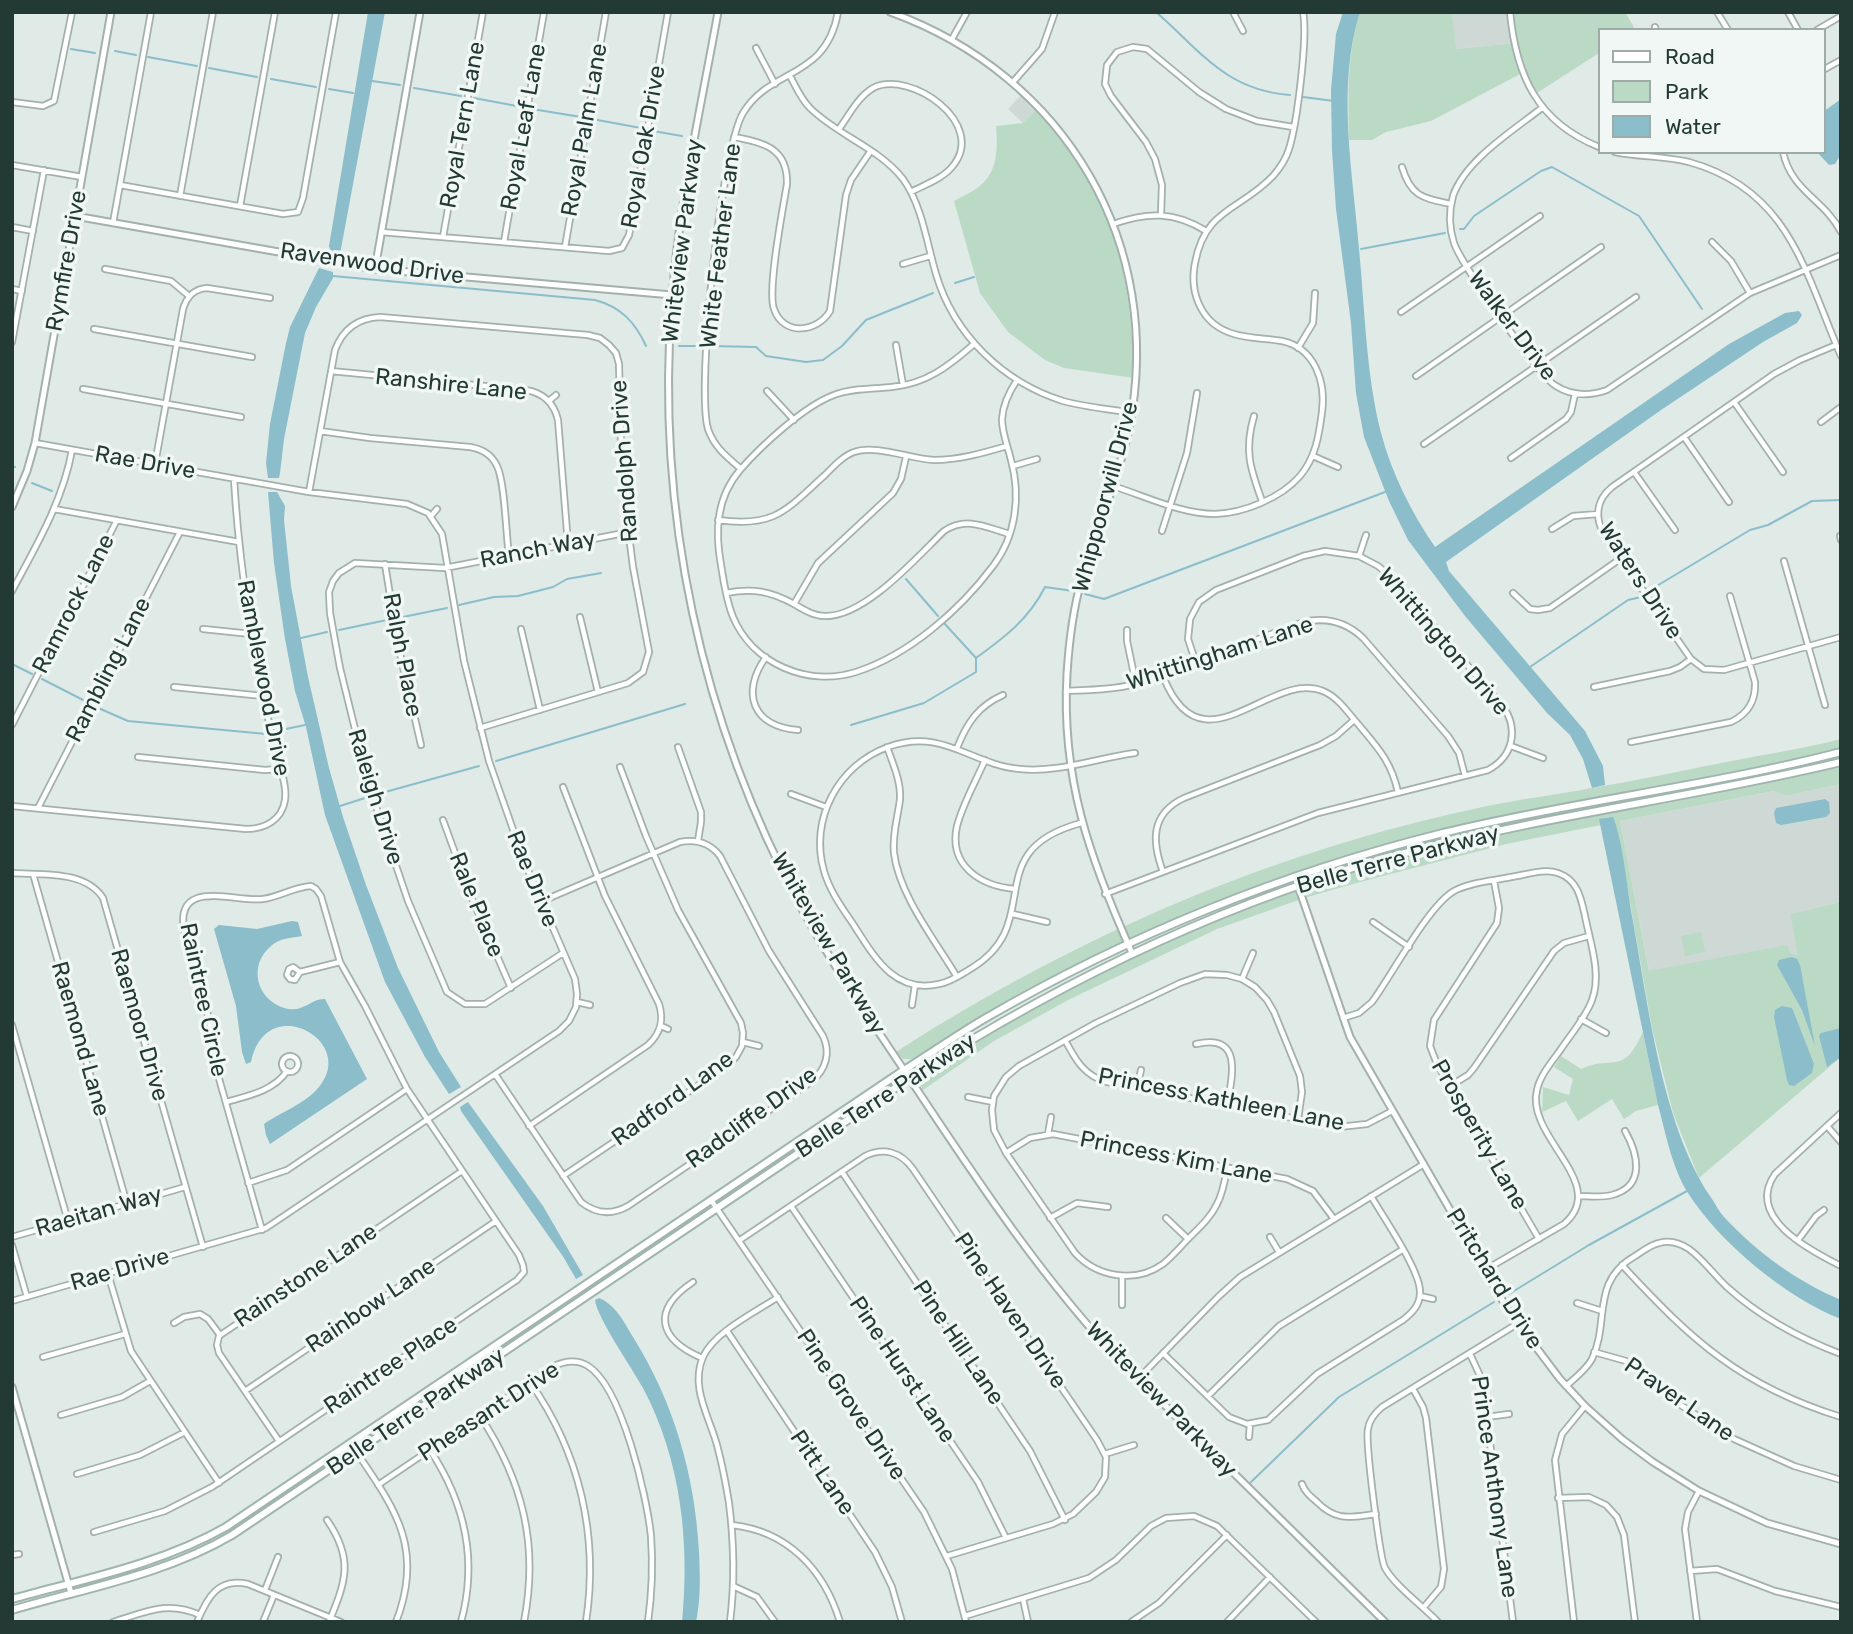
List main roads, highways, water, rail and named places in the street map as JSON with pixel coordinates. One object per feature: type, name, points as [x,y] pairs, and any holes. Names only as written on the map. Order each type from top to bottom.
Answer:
[{"type":"main road","name":"Belle Terre Parkway","points":[[12,1599],[163,1556],[206,1538],[247,1514],[904,1070],[993,1014],[1128,943],[1238,896],[1368,853],[1444,833],[1759,771],[1841,752]]},
{"type":"main road","name":"Belle Terre Parkway","points":[[12,1610],[165,1566],[211,1547],[243,1529],[909,1078],[1013,1014],[1132,953],[1207,920],[1298,886],[1401,854],[1841,762]]},
{"type":"water","points":[[368,12],[385,12],[340,254],[331,252],[329,246]]},
{"type":"water","points":[[1343,12],[1360,12],[1349,70],[1348,130],[1372,388],[1381,433],[1391,463],[1410,506],[1435,547],[1729,344],[1785,313],[1799,311],[1802,315],[1797,323],[1763,342],[1661,410],[1446,562],[1449,571],[1585,731],[1603,766],[1605,785],[1592,788],[1583,759],[1570,735],[1547,713],[1465,616],[1408,540],[1389,501],[1364,437],[1356,393],[1332,151],[1331,90],[1336,34]]},
{"type":"water","points":[[1841,99],[1841,154],[1835,164],[1829,165],[1819,154],[1825,154],[1825,111]]},
{"type":"water","points":[[319,268],[333,272],[333,278],[305,333],[279,478],[268,478],[266,463],[270,424],[286,343],[290,327]]},
{"type":"water","points":[[268,492],[277,492],[285,506],[291,586],[308,677],[343,817],[398,968],[439,1052],[461,1087],[449,1094],[425,1057],[385,982],[325,815],[285,639],[274,563]]},
{"type":"water","points":[[1825,799],[1829,802],[1830,813],[1826,817],[1781,825],[1776,823],[1776,808]]},
{"type":"water","points":[[1613,817],[1622,851],[1659,1060],[1679,1133],[1693,1166],[1721,1213],[1751,1243],[1793,1275],[1841,1300],[1841,1319],[1820,1310],[1777,1283],[1736,1249],[1701,1212],[1678,1173],[1658,1105],[1599,819]]},
{"type":"water","points":[[298,922],[302,936],[278,941],[271,946],[259,962],[258,981],[267,997],[284,1008],[302,1008],[325,999],[367,1079],[270,1144],[264,1124],[300,1103],[319,1087],[328,1070],[327,1054],[319,1040],[305,1030],[289,1026],[273,1029],[260,1041],[251,1062],[246,1064],[236,1006],[214,929],[219,925],[257,929]]},
{"type":"water","points":[[1792,957],[1797,959],[1800,965],[1815,1046],[1802,1010],[1777,965],[1779,960]]},
{"type":"water","points":[[1782,1006],[1792,1008],[1814,1064],[1812,1073],[1794,1086],[1789,1085],[1787,1080],[1774,1017],[1775,1010]]},
{"type":"water","points":[[1841,1028],[1841,1057],[1827,1067],[1819,1036],[1821,1033]]},
{"type":"water","points":[[468,1102],[543,1206],[583,1275],[576,1279],[461,1111],[460,1107]]},
{"type":"water","points":[[599,1298],[619,1314],[647,1362],[680,1440],[697,1523],[700,1587],[696,1622],[682,1622],[685,1562],[683,1532],[680,1502],[666,1444],[643,1388],[602,1319],[595,1300]]},
{"type":"waterway","points":[[1156,12],[1201,54],[1231,77],[1267,92],[1290,95]]},
{"type":"waterway","points":[[71,49],[95,53]]},
{"type":"waterway","points":[[115,51],[136,55]]},
{"type":"waterway","points":[[148,57],[197,66]]},
{"type":"waterway","points":[[209,68],[257,77]]},
{"type":"waterway","points":[[271,79],[316,87]]},
{"type":"waterway","points":[[372,81],[400,85]]},
{"type":"waterway","points":[[414,88],[461,96]]},
{"type":"waterway","points":[[329,89],[353,93]]},
{"type":"waterway","points":[[1303,97],[1334,101]]},
{"type":"waterway","points":[[474,98],[522,107]]},
{"type":"waterway","points":[[532,109],[581,117]]},
{"type":"waterway","points":[[592,119],[641,128]]},
{"type":"waterway","points":[[653,131],[682,136]]},
{"type":"waterway","points":[[1460,229],[1464,229],[1474,216],[1541,171],[1552,167],[1639,216],[1702,309]]},
{"type":"waterway","points":[[1361,249],[1445,233]]},
{"type":"waterway","points":[[333,276],[595,300],[620,311],[637,330],[646,346]]},
{"type":"waterway","points":[[955,283],[974,277]]},
{"type":"waterway","points":[[711,346],[756,347],[766,356],[806,362],[823,360],[842,346],[866,320],[933,293]]},
{"type":"waterway","points":[[679,346],[701,346]]},
{"type":"waterway","points":[[32,483],[52,491]]},
{"type":"waterway","points":[[1085,594],[1104,599],[1385,492]]},
{"type":"waterway","points":[[1655,587],[1750,530],[1768,525],[1812,501],[1841,500]]},
{"type":"waterway","points":[[459,605],[494,597],[518,596],[553,587],[567,579],[601,573]]},
{"type":"waterway","points":[[906,579],[938,616]]},
{"type":"waterway","points":[[851,725],[924,703],[976,672],[976,658],[1024,618],[1045,587],[1073,591]]},
{"type":"waterway","points":[[1530,667],[1628,600],[1641,597]]},
{"type":"waterway","points":[[398,618],[447,608]]},
{"type":"waterway","points":[[339,630],[387,620]]},
{"type":"waterway","points":[[944,623],[976,658]]},
{"type":"waterway","points":[[301,638],[327,632]]},
{"type":"waterway","points":[[12,664],[32,674]]},
{"type":"waterway","points":[[42,679],[87,702]]},
{"type":"waterway","points":[[496,761],[685,704]]},
{"type":"waterway","points":[[96,707],[128,721],[266,734]]},
{"type":"waterway","points":[[276,731],[305,725]]},
{"type":"waterway","points":[[378,794],[479,766]]},
{"type":"waterway","points":[[340,806],[365,798]]},
{"type":"waterway","points":[[1509,1294],[1589,1245],[1687,1191]]},
{"type":"waterway","points":[[1250,1483],[1339,1397],[1494,1302]]}]
